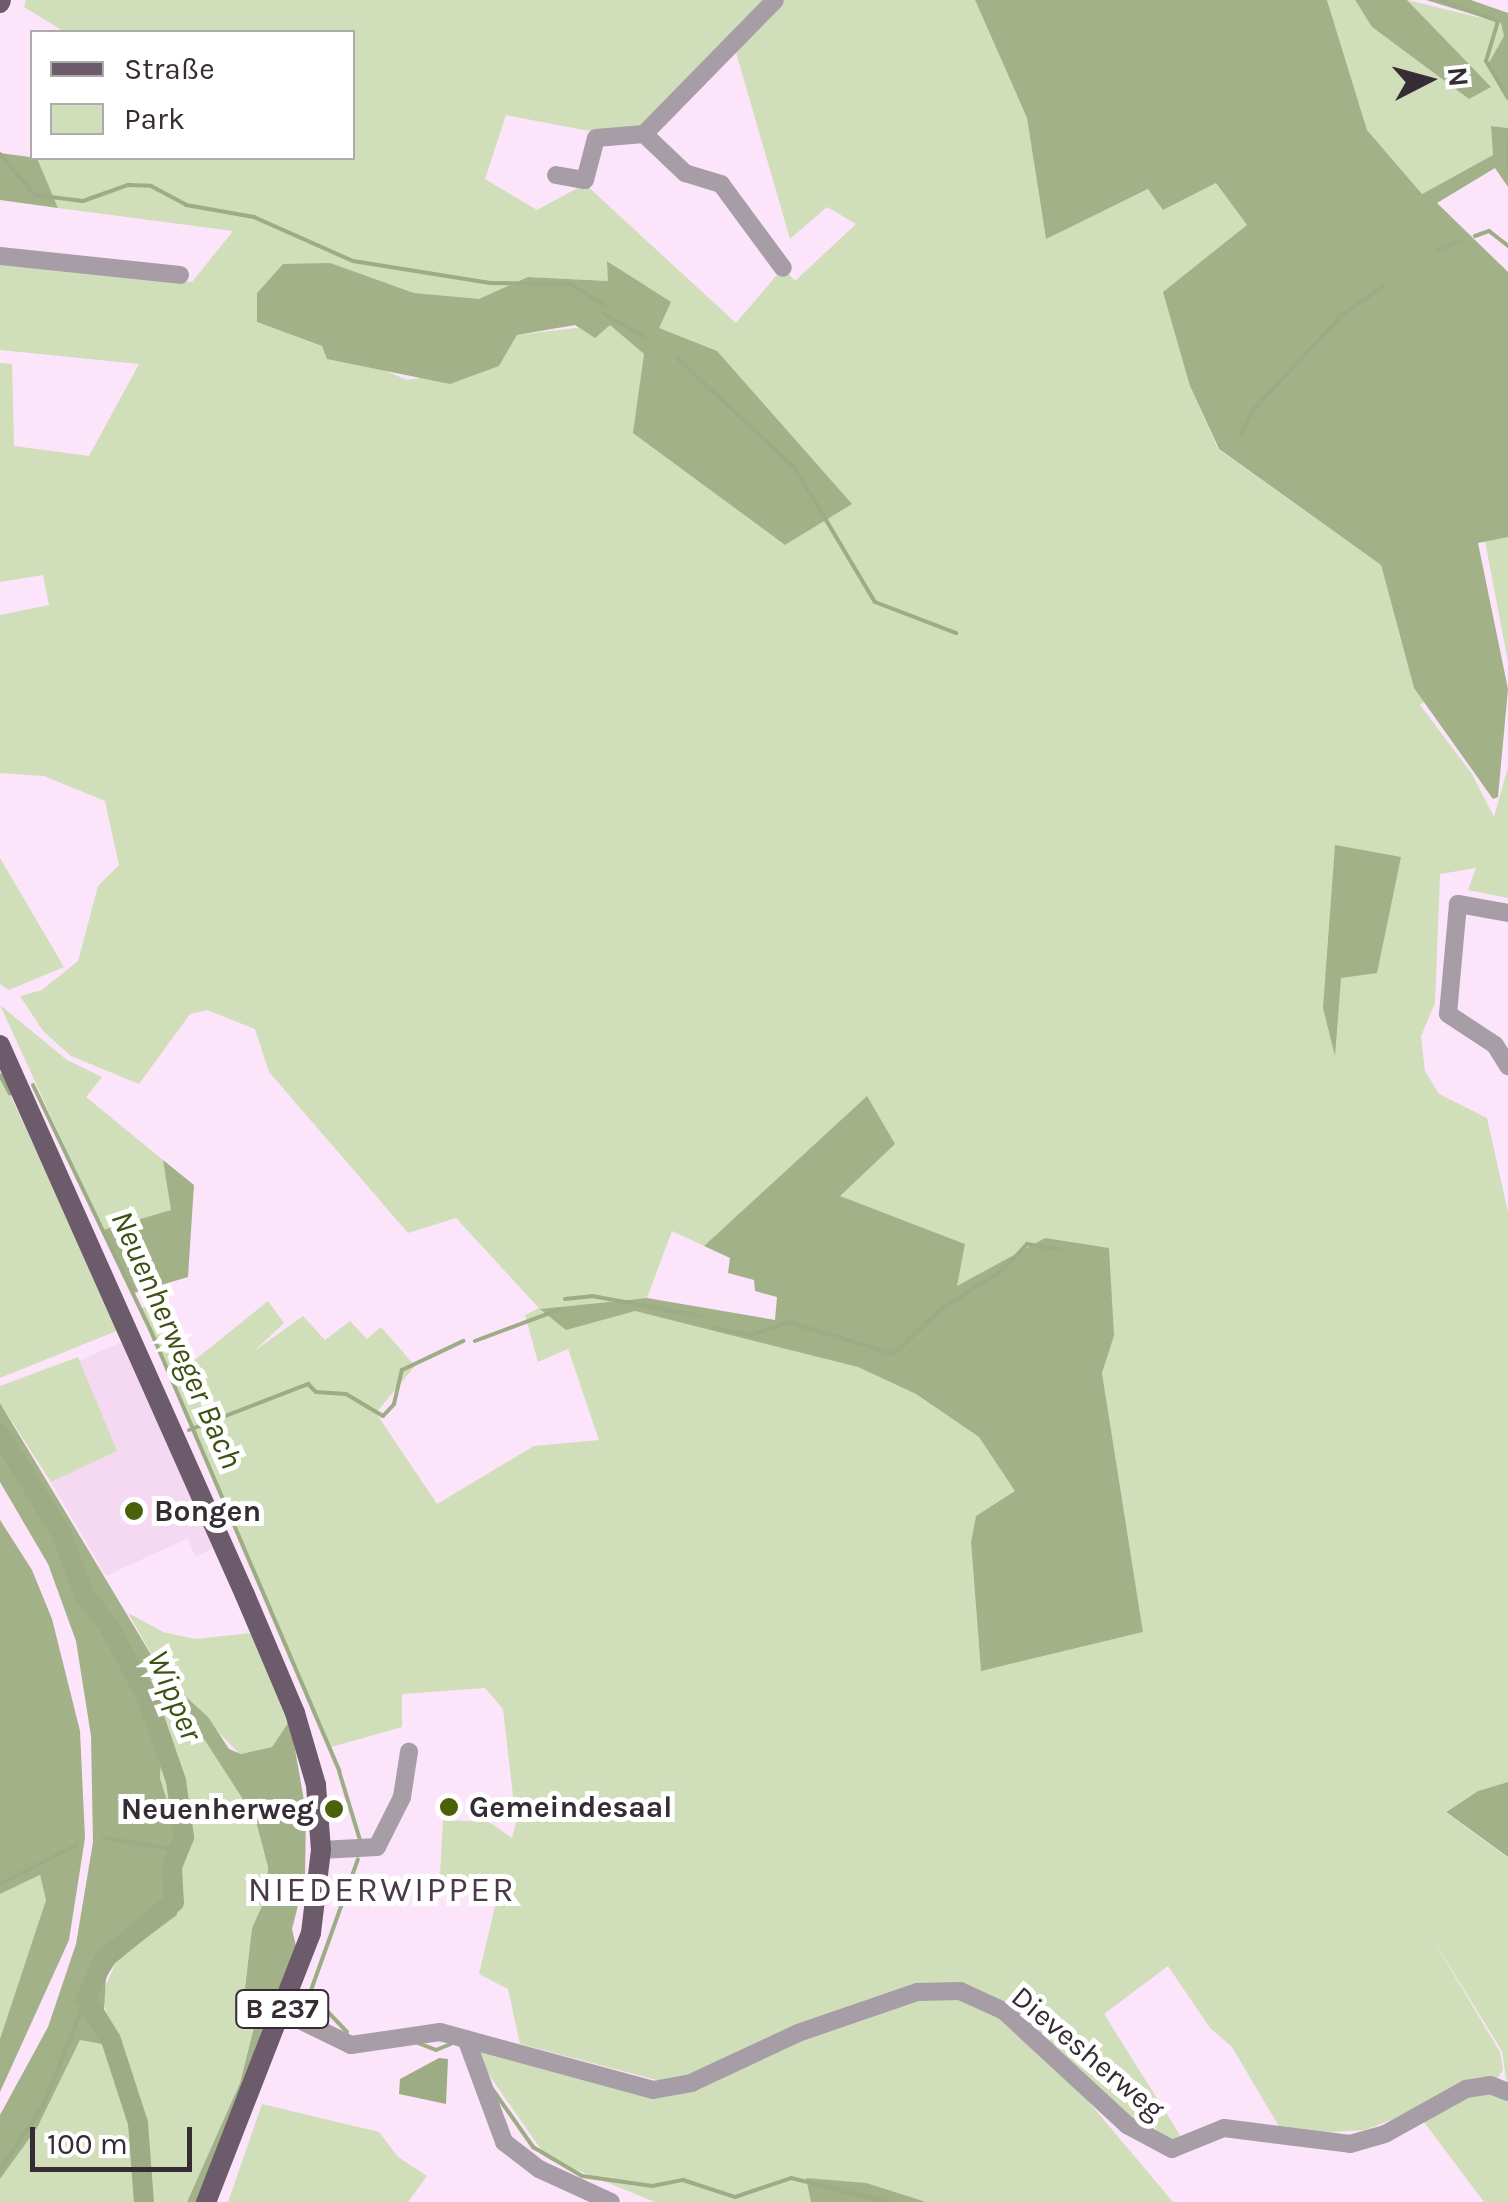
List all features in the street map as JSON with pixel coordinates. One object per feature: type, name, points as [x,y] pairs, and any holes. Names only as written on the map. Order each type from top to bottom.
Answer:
[{"type":"main road","name":"B 237","points":[[0,1044],[295,1713],[316,1785],[321,1850],[310,1933],[206,2202]]},
{"type":"street","points":[[556,175],[585,180],[596,138],[644,134],[775,0]]},
{"type":"street","points":[[644,134],[684,173],[722,184],[782,268]]},
{"type":"street","points":[[0,256],[180,275]]},
{"type":"street","points":[[1508,913],[1458,904],[1448,1014],[1495,1045],[1508,1066]]},
{"type":"street","points":[[321,1850],[377,1846],[402,1797],[409,1752]]},
{"type":"street","name":"Dievesherweg","points":[[466,2039],[642,2088],[680,2087],[916,1992],[960,1991],[1004,2012],[1116,2115],[1165,2148],[1178,2149],[1224,2128],[1350,2144],[1385,2134],[1466,2088],[1490,2085],[1508,2092]]},
{"type":"street","points":[[282,2011],[351,2045],[440,2032],[466,2039],[504,2142],[539,2168],[611,2202]]},
{"type":"shaded area","points":[[975,0],[1327,0],[1367,130],[1422,194],[1493,155],[1491,126],[1508,128],[1508,187],[1495,168],[1437,203],[1508,272],[1508,537],[1478,543],[1508,689],[1498,797],[1493,799],[1414,688],[1381,565],[1219,449],[1190,386],[1163,292],[1247,225],[1216,183],[1163,210],[1148,189],[1046,239],[1027,118]]},
{"type":"shaded area","points":[[1355,0],[1407,0],[1491,87],[1469,99],[1372,27]]},
{"type":"shaded area","points":[[1426,0],[1471,0],[1508,13],[1508,97],[1487,66],[1504,36],[1501,23]]},
{"type":"shaded area","points":[[0,153],[38,160],[58,208],[0,200]]},
{"type":"shaded area","points":[[607,261],[671,302],[659,328],[717,351],[852,504],[785,545],[633,433],[644,354],[610,325],[595,338],[575,325],[517,335],[499,366],[450,384],[327,359],[322,346],[257,322],[257,293],[283,264],[330,263],[414,293],[479,299],[528,277],[608,281]]},
{"type":"shaded area","points":[[1335,845],[1401,857],[1377,973],[1341,978],[1335,1056],[1323,1008]]},
{"type":"shaded area","points":[[867,1096],[895,1144],[840,1196],[965,1244],[957,1286],[1045,1238],[1109,1248],[1114,1336],[1102,1373],[1143,1632],[981,1671],[971,1542],[976,1516],[1015,1491],[979,1437],[916,1394],[858,1367],[635,1311],[566,1330],[540,1309],[647,1298],[775,1320],[777,1297],[755,1291],[754,1280],[728,1273],[730,1258],[704,1246]]},
{"type":"shaded area","points":[[163,1160],[194,1185],[188,1277],[134,1293],[103,1230],[171,1210]]},
{"type":"shaded area","points":[[121,1342],[213,1548],[195,1557],[188,1538],[106,1576],[51,1482],[117,1451],[79,1361]]},
{"type":"shaded area","points":[[0,1403],[165,1678],[208,1717],[229,1749],[241,1754],[272,1747],[290,1720],[306,1812],[305,1878],[292,1929],[296,1946],[196,2202],[187,2202],[240,2083],[258,2011],[245,1988],[252,1928],[267,1895],[268,1867],[255,1818],[166,1680],[160,1778],[182,1849],[177,1915],[118,1959],[106,1977],[104,2010],[93,2022],[108,2045],[80,2040],[37,2128],[0,2179],[0,2115],[48,2027],[76,1944],[93,1842],[91,1736],[76,1641],[48,1564],[0,1482]]},
{"type":"shaded area","points":[[0,1520],[32,1570],[52,1619],[80,1731],[85,1838],[69,1940],[0,2092],[0,2039],[46,1900],[40,1875],[0,1894]]},
{"type":"shaded area","points":[[1508,1782],[1508,1857],[1446,1812],[1478,1791]]},
{"type":"shaded area","points":[[439,2058],[448,2059],[446,2104],[399,2094],[400,2079]]},
{"type":"shaded area","points":[[806,2178],[866,2183],[926,2202],[811,2202]]},
{"type":"green space","points":[[26,0],[771,0],[643,128],[605,134],[506,115],[485,179],[537,210],[585,184],[736,323],[783,268],[795,281],[856,224],[827,207],[790,239],[733,42],[775,0],[975,0],[1027,118],[1046,238],[1149,189],[1163,210],[1216,183],[1247,225],[1190,386],[1218,449],[1381,565],[1414,688],[1425,701],[1420,705],[1472,774],[1494,817],[1508,767],[1508,898],[1468,890],[1476,868],[1440,874],[1435,1003],[1421,1036],[1425,1071],[1439,1094],[1487,1118],[1508,1212],[1508,1782],[1478,1791],[1445,1812],[1508,1858],[1508,2092],[1502,2051],[1429,1933],[1500,2052],[1503,2070],[1497,2079],[1365,2130],[1284,2135],[1232,2047],[1210,2028],[1168,1966],[1104,2014],[1180,2135],[1171,2144],[1139,2129],[1006,2010],[918,1989],[691,2079],[664,2082],[520,2044],[508,1989],[479,1974],[497,1898],[440,1875],[443,1820],[489,1822],[512,1838],[516,1822],[503,1709],[485,1688],[402,1694],[402,1727],[328,1748],[140,1309],[157,1302],[191,1363],[268,1301],[284,1323],[253,1352],[303,1316],[325,1340],[350,1321],[367,1339],[381,1327],[415,1366],[376,1413],[437,1504],[534,1446],[599,1440],[568,1349],[538,1362],[525,1315],[539,1308],[456,1218],[408,1233],[269,1072],[255,1029],[207,1010],[190,1014],[139,1084],[71,1056],[43,1031],[20,996],[42,990],[78,961],[98,886],[119,865],[105,801],[44,776],[0,773],[0,615],[49,605],[43,575],[0,582],[0,363],[12,364],[14,446],[89,456],[139,364],[0,350],[0,261],[192,282],[233,231],[58,208],[38,160],[355,160],[355,30],[62,30],[24,7]],"holes":[[[608,261],[670,303],[658,327],[851,504],[785,545],[634,433],[644,354],[610,324],[517,335],[499,366],[407,380],[374,366],[328,359],[322,346],[257,322],[257,293],[283,264],[330,264],[414,293],[478,300],[528,277],[608,281]],[[866,1097],[839,1196],[965,1244],[956,1287],[1045,1238],[1114,1336],[1102,1373],[1143,1632],[981,1670],[971,1542],[976,1516],[1016,1491],[979,1437],[916,1394],[858,1367],[635,1311],[542,1309],[647,1298],[672,1231],[704,1246]]]},
{"type":"green space","points":[[1327,0],[1355,0],[1372,27],[1469,99],[1490,87],[1407,0],[1502,23],[1504,36],[1487,66],[1508,97],[1508,128],[1491,126],[1493,155],[1422,194],[1367,130]]},
{"type":"green space","points":[[1508,537],[1508,662],[1485,541]]},
{"type":"green space","points":[[0,858],[64,967],[9,990],[0,984]]},
{"type":"green space","points":[[0,1005],[67,1060],[102,1077],[86,1097],[163,1160],[172,1210],[103,1230]]},
{"type":"green space","points":[[0,1073],[119,1330],[0,1378]]},
{"type":"green space","points":[[78,1357],[117,1451],[51,1482],[0,1403],[0,1386]]},
{"type":"green space","points":[[128,1613],[163,1632],[195,1639],[251,1633],[290,1720],[272,1747],[240,1754],[167,1681],[255,1818],[268,1867],[267,1895],[252,1928],[245,1987],[258,2011],[240,2083],[187,2202],[151,2202],[141,2113],[101,1996],[118,1958],[177,1915],[182,1849],[160,1778],[165,1678]]},
{"type":"green space","points":[[40,1875],[46,1900],[0,2039],[0,1894]]},
{"type":"green space","points":[[918,1997],[958,1997],[1001,2017],[1077,2088],[1173,2202],[926,2202],[807,2178],[811,2202],[655,2202],[547,2158],[480,2062],[477,2046],[656,2095]]},
{"type":"green space","points":[[96,2038],[108,2045],[130,2121],[137,2202],[0,2202],[0,2179],[37,2128],[80,2040]]},
{"type":"green space","points":[[1487,2088],[1508,2098],[1508,2202],[1484,2202],[1421,2118]]},
{"type":"green space","points":[[262,2104],[379,2132],[398,2157],[427,2176],[408,2202],[228,2202]]},
{"type":"waterway","points":[[1440,0],[1498,21],[1486,61],[1508,98]]},
{"type":"waterway","points":[[1508,141],[1508,165]]},
{"type":"waterway","points":[[0,154],[35,195],[83,201],[128,185],[151,186],[186,205],[254,217],[353,261],[490,283],[570,284],[605,305]]},
{"type":"waterway","points":[[1475,236],[1489,231],[1508,246]]},
{"type":"waterway","points":[[1438,249],[1462,241]]},
{"type":"waterway","points":[[1241,434],[1254,409],[1341,316],[1383,286]]},
{"type":"waterway","points":[[604,314],[645,337]]},
{"type":"waterway","points":[[677,358],[795,468],[875,602],[956,633]]},
{"type":"waterway","name":"Neuenherweger Bach","points":[[0,1075],[10,1094]]},
{"type":"waterway","name":"Neuenherweger Bach","points":[[33,1085],[150,1329],[339,1771],[360,1840]]},
{"type":"waterway","points":[[714,1328],[751,1335],[788,1322],[894,1354],[942,1308],[1002,1271],[1027,1244],[1061,1250]]},
{"type":"waterway","points":[[565,1299],[592,1296],[701,1316]]},
{"type":"waterway","points":[[475,1341],[558,1310]]},
{"type":"waterway","points":[[189,1430],[308,1384],[316,1392],[346,1394],[383,1416],[394,1404],[402,1370],[463,1341]]},
{"type":"waterway","name":"Wipper","points":[[0,1434],[61,1533],[85,1596],[110,1628],[148,1700],[176,1781],[184,1837],[172,1867],[174,1902],[104,1959],[86,1999],[111,2040],[138,2123],[144,2202]]},
{"type":"waterway","points":[[104,1838],[179,1850]]},
{"type":"waterway","points":[[0,1884],[77,1845]]},
{"type":"waterway","name":"Neuenherweger Bach","points":[[347,2032],[310,1993],[358,1859]]},
{"type":"waterway","points":[[0,2170],[43,2106],[86,1999]]},
{"type":"waterway","name":"Neuenherweger Bach","points":[[418,2043],[436,2050],[451,2044]]},
{"type":"waterway","name":"Neuenherweger Bach","points":[[493,2090],[533,2147],[582,2176],[652,2186],[683,2180],[735,2197],[791,2178],[888,2202]]},
{"type":"place","name":"Bongen","points":[[134,1511]]},
{"type":"place","name":"Gemeindesaal","points":[[449,1807]]},
{"type":"place","name":"Neuenherweg","points":[[334,1809]]},
{"type":"district","name":"NIEDERWIPPER","points":[[382,1890]]}]
